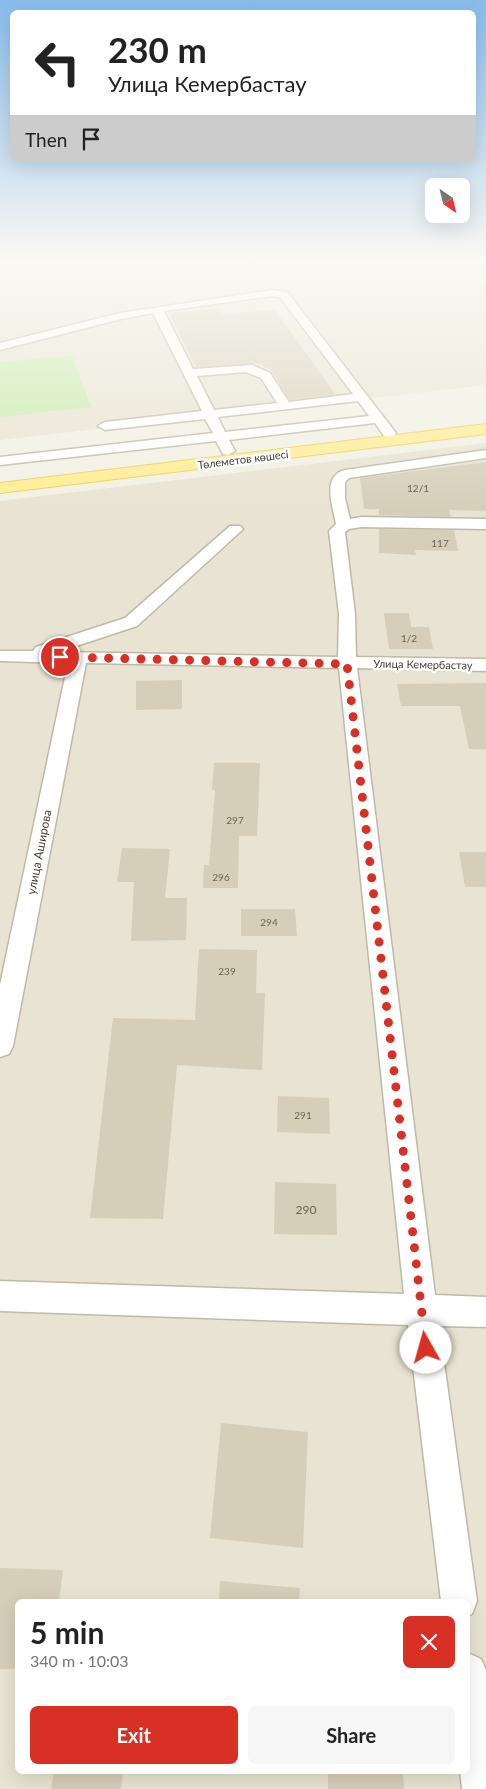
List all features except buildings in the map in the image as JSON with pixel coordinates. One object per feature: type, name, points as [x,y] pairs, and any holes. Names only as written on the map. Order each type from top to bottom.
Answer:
[{"type":"main road","name":"Төлеметов көшесі","points":[[0,478],[225,444],[384,426],[486,421]]},
{"type":"main road","name":"Төлеметов көшесі","points":[[0,488],[486,429]]},
{"type":"street","points":[[0,347],[17,342]]},
{"type":"street","points":[[0,462],[225,444],[174,342]]},
{"type":"street","points":[[321,342],[384,426]]},
{"type":"street","points":[[189,373],[248,368],[266,376],[285,406]]},
{"type":"street","points":[[105,426],[363,397]]},
{"type":"street","points":[[344,525],[338,498],[338,481],[345,474],[486,454]]},
{"type":"street","points":[[458,1599],[421,1310],[347,664],[346,614],[337,531],[344,525],[361,522],[486,524]]},
{"type":"street","points":[[24,656],[131,622],[235,529]]},
{"type":"street","name":"Улица Кемербастау","points":[[0,656],[347,664],[486,665]]},
{"type":"street","name":"улица Аширова","points":[[0,1046],[78,657]]},
{"type":"street","points":[[0,1296],[486,1312]]},
{"type":"street","points":[[470,1689],[482,1789]]},
{"type":"shaded area","points":[[0,342],[486,342],[486,385],[0,440]]},
{"type":"shaded area","points":[[486,443],[486,1789],[0,1789],[0,501]]},
{"type":"green space","points":[[72,356],[91,407],[0,417],[0,362]]},
{"type":"route","points":[[60,657],[347,664],[426,1348]]}]
